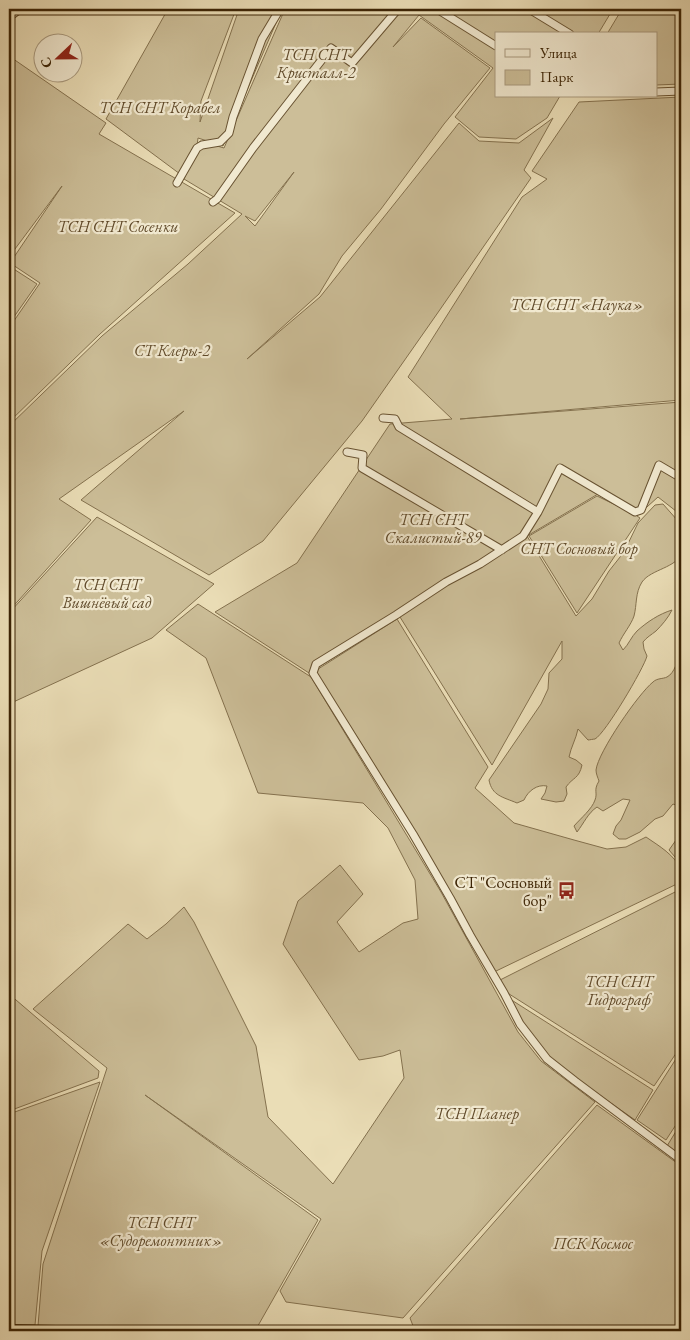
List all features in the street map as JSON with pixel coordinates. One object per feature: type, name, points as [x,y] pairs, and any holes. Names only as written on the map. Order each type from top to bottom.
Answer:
[{"type":"main road","points":[[9,1330],[56,1331]]},
{"type":"street","points":[[9,17],[20,9]]},
{"type":"street","points":[[177,183],[197,148],[202,144],[220,142],[228,133],[262,39],[280,9]]},
{"type":"street","points":[[213,202],[331,48],[352,63],[398,9]]},
{"type":"street","points":[[437,9],[495,45]]},
{"type":"street","points":[[529,9],[567,32]]},
{"type":"street","points":[[658,92],[681,91]]},
{"type":"street","points":[[383,418],[395,419],[399,426],[538,512]]},
{"type":"street","points":[[347,452],[363,455],[362,468],[502,550]]},
{"type":"street","points":[[681,478],[659,465],[641,510],[635,512],[560,468],[538,512],[523,536],[316,664],[313,673],[413,834],[520,1024],[547,1059],[681,1160]]},
{"type":"green space","name":"ТСН СНТ Корабел","points":[[168,9],[236,9],[201,101],[200,122],[239,9],[282,9],[223,146],[198,138],[197,146],[180,174],[106,119]]},
{"type":"green space","points":[[285,9],[613,9],[599,32],[495,32],[495,98],[559,98],[547,118],[516,139],[479,137],[455,117],[493,68],[419,15],[393,47],[421,18],[490,68],[444,124],[381,209],[342,256],[319,294],[247,359],[320,297],[459,123],[479,141],[519,143],[553,118],[524,170],[531,178],[362,421],[263,541],[209,575],[81,500],[184,411],[59,499],[91,520],[9,611],[9,426],[102,336],[188,264],[242,214],[184,179],[200,141],[224,148]],"holes":[[[294,172],[255,226],[245,216],[255,221]]]},
{"type":"green space","points":[[622,9],[681,9],[681,84],[658,85],[658,32],[608,32]]},
{"type":"green space","name":"ТСН СНТ Сосенки","points":[[9,56],[32,72],[32,82],[47,82],[106,123],[99,134],[235,213],[100,334],[9,422],[9,328],[40,283],[10,263],[62,186],[9,257]]},
{"type":"green space","points":[[681,97],[681,400],[460,419],[681,402],[681,515],[658,497],[637,516],[640,518],[577,613],[529,536],[597,496],[628,511],[598,494],[527,536],[576,616],[592,599],[609,571],[624,552],[638,523],[655,505],[663,504],[681,522],[682,547],[679,558],[651,574],[640,586],[634,616],[619,643],[623,650],[635,633],[649,621],[672,610],[667,619],[643,642],[647,656],[644,663],[607,726],[595,739],[588,740],[578,729],[569,757],[582,765],[581,770],[566,787],[567,794],[564,801],[556,802],[541,799],[547,786],[540,786],[533,789],[524,800],[517,803],[495,793],[489,780],[541,704],[548,689],[549,673],[562,659],[562,641],[492,765],[400,617],[309,673],[215,612],[297,563],[390,424],[452,419],[408,377],[522,197],[547,179],[532,171],[579,102]]},
{"type":"green space","points":[[9,266],[37,284],[9,324]]},
{"type":"green space","name":"ТСН СНТ Вишнёвый сад","points":[[97,517],[214,584],[152,638],[9,704],[9,613]]},
{"type":"green space","name":"ТСН Планер","points":[[198,604],[311,677],[441,892],[518,1032],[541,1061],[595,1102],[403,1318],[286,1302],[280,1291],[321,1219],[145,1095],[318,1220],[255,1331],[164,1331],[38,1326],[43,1264],[107,1068],[33,1009],[128,924],[147,939],[184,907],[194,922],[256,1046],[268,1117],[333,1184],[404,1078],[400,1050],[383,1056],[359,1060],[283,944],[298,901],[340,865],[363,894],[337,922],[359,952],[403,923],[418,919],[415,880],[388,828],[363,803],[258,793],[206,658],[166,630]]},
{"type":"green space","points":[[397,619],[488,767],[475,788],[514,823],[607,849],[626,847],[646,837],[675,860],[681,870],[681,882],[494,972],[406,817],[315,671]]},
{"type":"green space","points":[[681,654],[681,807],[673,804],[663,816],[655,819],[640,832],[626,839],[619,839],[613,834],[630,800],[623,799],[603,811],[597,807],[594,809],[577,832],[574,826],[594,803],[596,787],[599,781],[596,770],[598,762],[611,737],[647,688],[658,679],[667,677],[672,673]]},
{"type":"green space","points":[[681,833],[681,864],[669,850]]},
{"type":"green space","name":"ТСН СНТ Гидрограф","points":[[681,889],[681,1043],[654,1086],[506,992],[500,980]]},
{"type":"green space","points":[[9,994],[99,1071],[98,1078],[9,1111]]},
{"type":"green space","points":[[510,999],[653,1090],[635,1120],[581,1082],[549,1056],[529,1032]]},
{"type":"green space","points":[[681,1051],[681,1117],[666,1140],[637,1120]]},
{"type":"green space","points":[[100,1082],[42,1251],[35,1325],[9,1325],[9,1114]]},
{"type":"green space","name":"ПСК Космос","points":[[597,1105],[681,1166],[681,1331],[415,1331],[410,1318]]},
{"type":"green space","points":[[681,1123],[681,1163],[664,1151]]},
{"type":"place","name":"СТ \"Сосновый бор\"","points":[[566,891]]},
{"type":"park label","name":"ТСН СНТ Кристалл-2","points":[[316,63]]},
{"type":"park label","name":"ТСН СНТ «Наука»","points":[[577,304]]},
{"type":"park label","name":"СТ Клеры-2","points":[[172,350]]},
{"type":"park label","name":"ТСН СНТ Скалистый-89","points":[[433,528]]},
{"type":"park label","name":"СНТ Сосновый бор","points":[[579,548]]},
{"type":"park label","name":"ТСН СНТ «Судоремонтник»","points":[[161,1231]]}]
